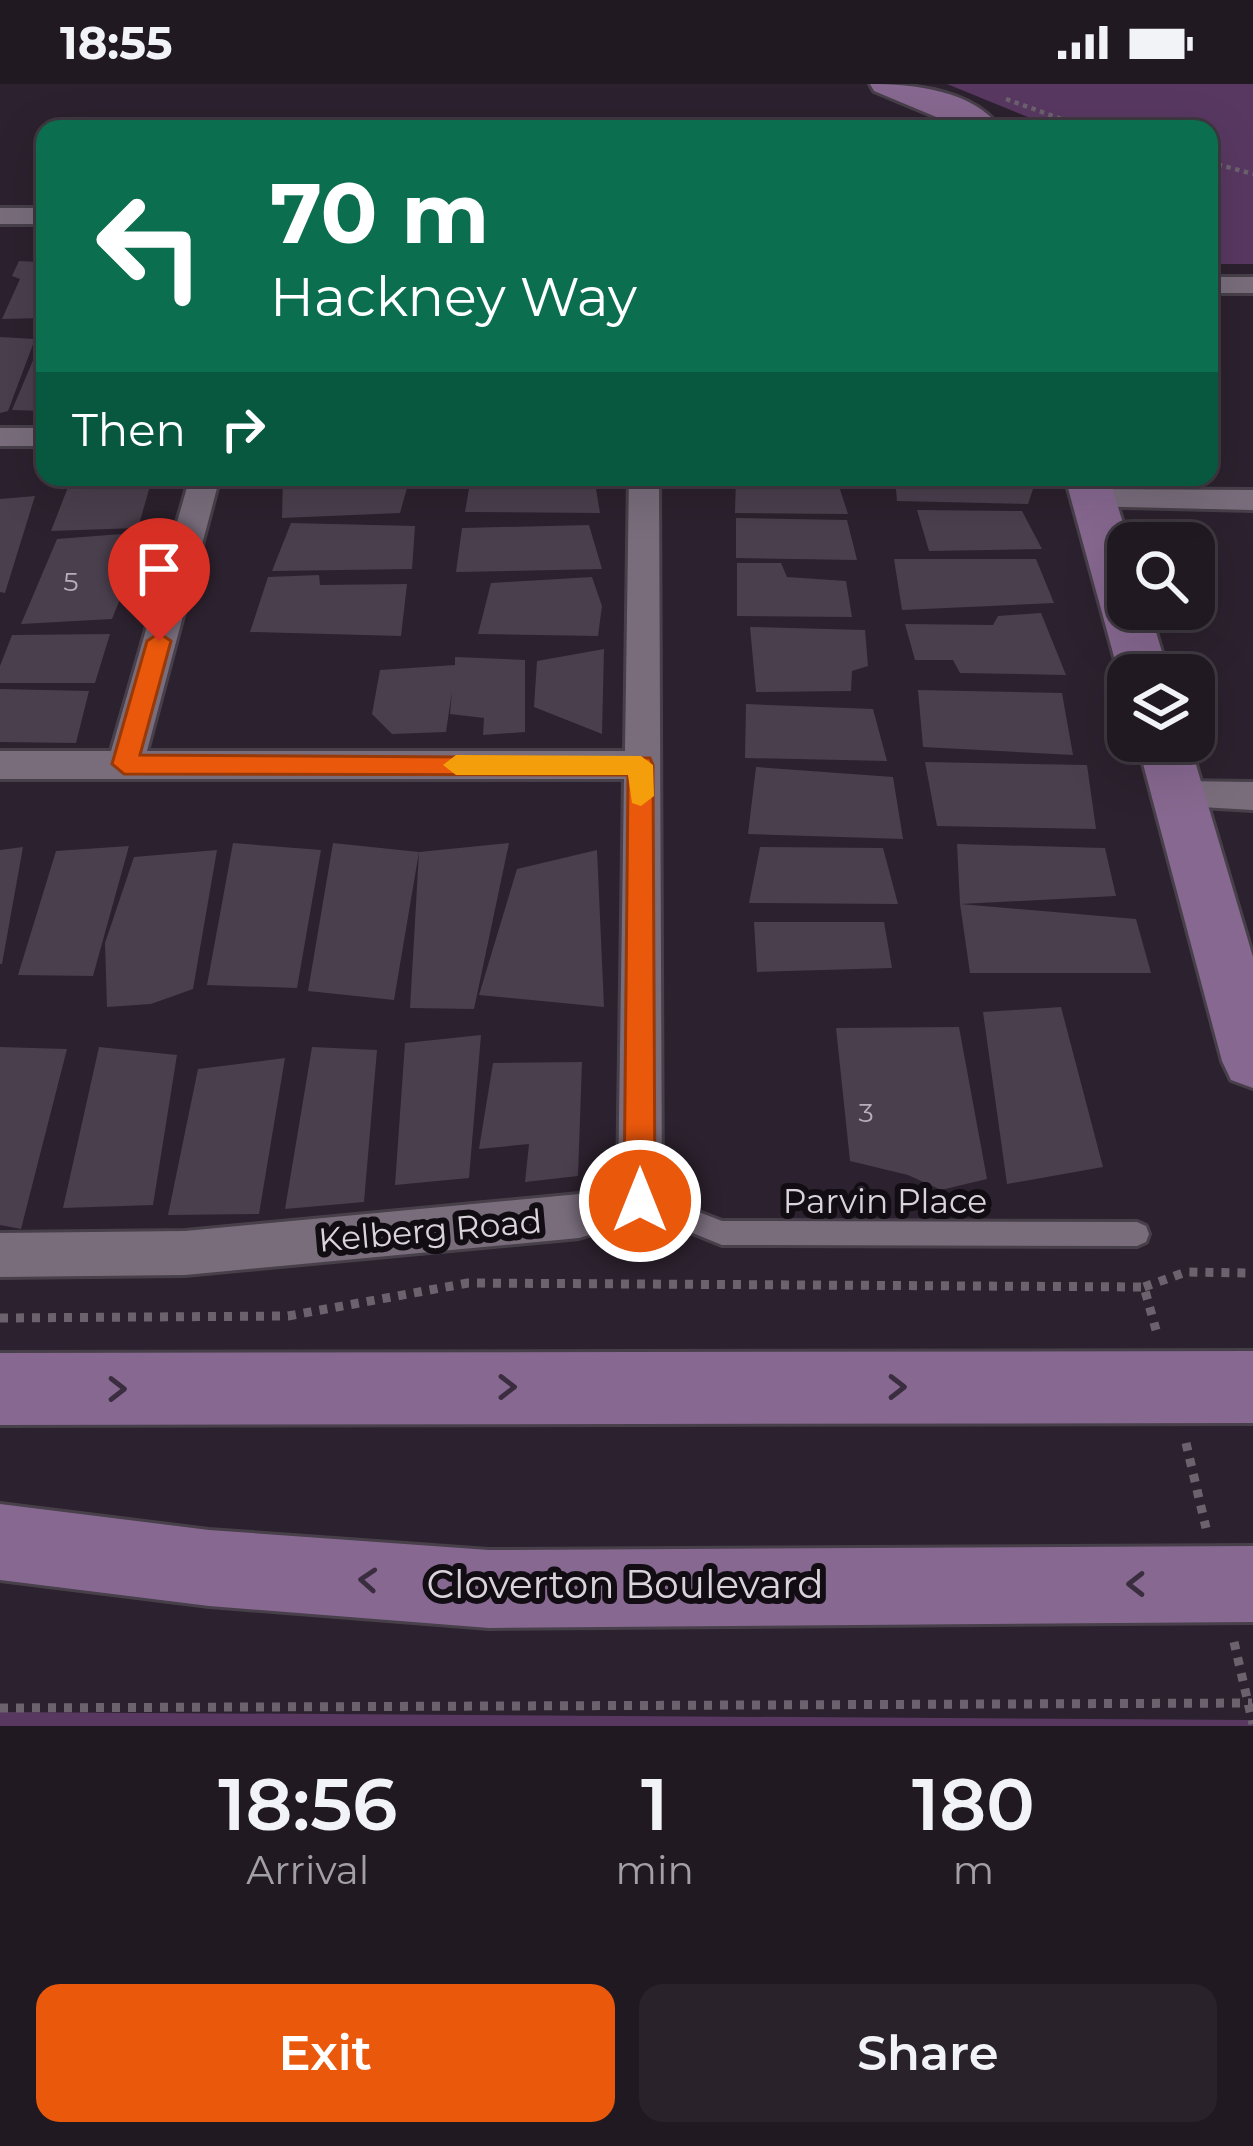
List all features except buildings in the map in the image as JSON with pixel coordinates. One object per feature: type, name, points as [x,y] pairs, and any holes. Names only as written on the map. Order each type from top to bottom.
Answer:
[{"type":"street","points":[[886,84],[970,120]]},
{"type":"street","points":[[0,216],[36,216]]},
{"type":"street","points":[[1218,285],[1253,285]]},
{"type":"street","points":[[0,437],[36,437]]},
{"type":"street","points":[[124,764],[202,486]]},
{"type":"street","points":[[640,1201],[644,486]]},
{"type":"street","points":[[1138,654],[1090,488],[1253,500]]},
{"type":"street","points":[[1169,762],[1253,1061]]},
{"type":"street","points":[[0,765],[641,765]]},
{"type":"street","points":[[1179,795],[1253,796]]},
{"type":"street","name":"Kelberg Road","points":[[0,1255],[184,1252],[579,1216],[640,1201]]},
{"type":"street","points":[[0,1389],[1253,1387]]},
{"type":"street","name":"Cloverton Boulevard","points":[[0,1542],[209,1568],[489,1589],[1253,1584]]},
{"type":"lane","name":"Parvin Place","points":[[640,1201],[722,1233],[1137,1234]]},
{"type":"path","points":[[1003,98],[1064,120]]},
{"type":"path","points":[[1218,164],[1253,174]]},
{"type":"path","points":[[1144,1287],[1186,1272],[1253,1273]]},
{"type":"path","points":[[0,1708],[1253,1703]]},
{"type":"shaded area","points":[[947,84],[1253,84],[1253,264],[1218,264],[1218,120],[1035,120]]},
{"type":"shaded area","points":[[0,1712],[1253,1720],[1253,1726],[0,1726]]},
{"type":"slow traffic","points":[[456,765],[641,765],[641,796]]},
{"type":"route","points":[[159,641],[124,764],[641,765],[640,1201]]}]
